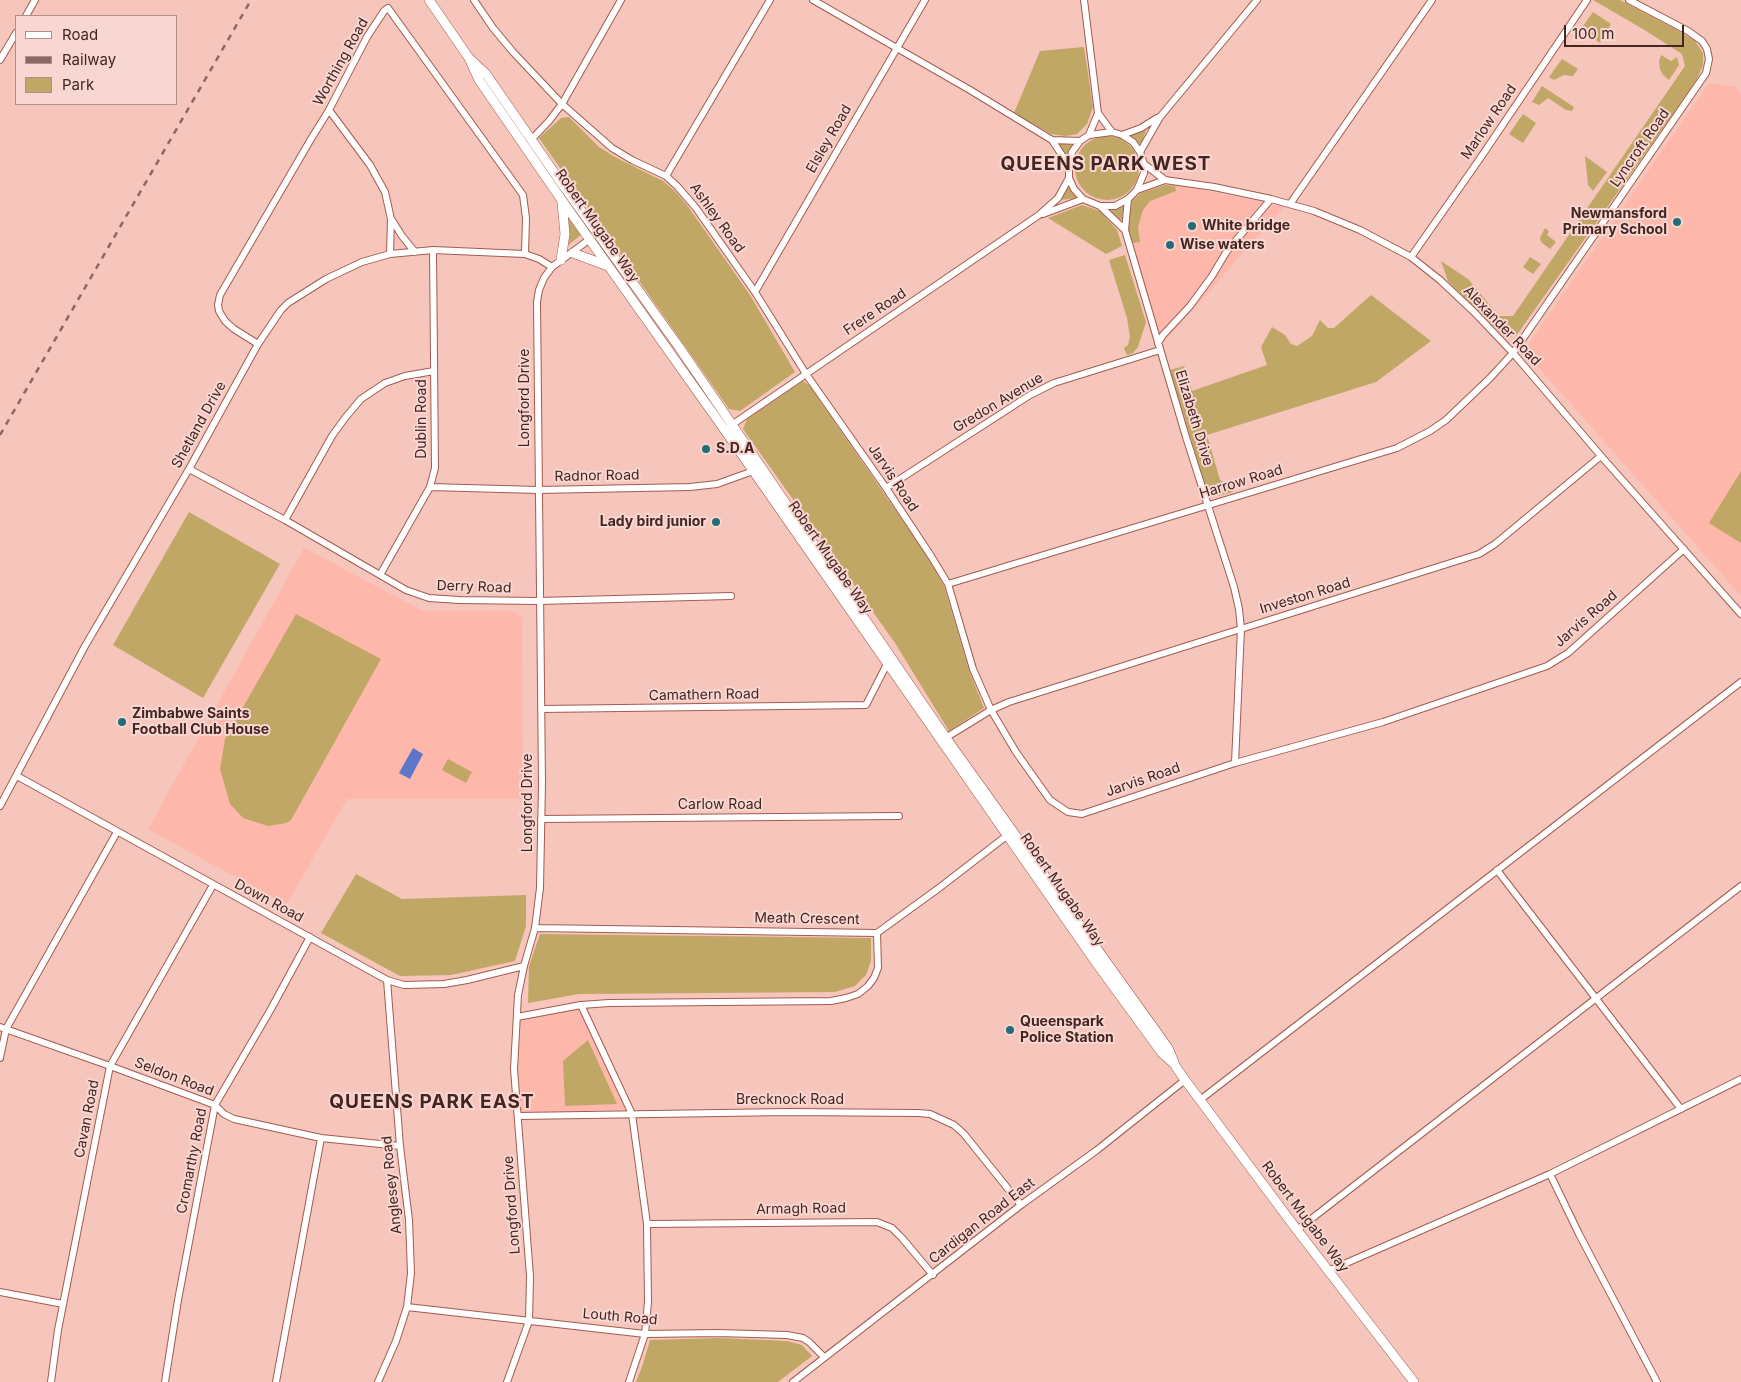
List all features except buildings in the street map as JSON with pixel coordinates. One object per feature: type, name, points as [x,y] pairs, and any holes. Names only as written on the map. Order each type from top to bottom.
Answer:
[{"type":"main road","name":"Robert Mugabe Way","points":[[429,0],[469,58],[479,80],[561,200],[728,427],[762,467],[944,739],[1010,832],[1133,1015],[1162,1053],[1176,1067],[1297,1230],[1414,1382]]},
{"type":"main road","name":"Robert Mugabe Way","points":[[469,58],[486,74],[583,212],[728,427],[753,471],[887,664],[944,739]]},
{"type":"main road","points":[[561,200],[565,234],[561,260]]},
{"type":"main road","points":[[573,252],[610,268]]},
{"type":"street","points":[[27,15],[35,0]]},
{"type":"street","name":"Ashley Road","points":[[474,0],[508,46],[562,104],[612,148],[666,176],[688,199],[755,292],[806,374]]},
{"type":"street","points":[[532,139],[562,104],[621,0]]},
{"type":"street","points":[[666,176],[770,0]]},
{"type":"street","points":[[813,0],[970,90],[1052,140],[1069,166]]},
{"type":"street","name":"Elsley Road","points":[[755,292],[925,0]]},
{"type":"street","points":[[1084,0],[1098,113],[1089,135]]},
{"type":"street","points":[[1140,152],[1160,117],[1257,0]]},
{"type":"street","points":[[1290,204],[1432,0]]},
{"type":"street","name":"Marlow Road","points":[[1411,257],[1587,0]]},
{"type":"street","name":"Lyncroft Road","points":[[1513,353],[1706,74],[1709,59],[1707,49],[1702,41],[1688,31],[1630,0]]},
{"type":"street","name":"Worthing Road","points":[[258,344],[225,321],[219,311],[218,299],[225,284],[329,110],[367,37],[388,8],[520,191],[525,205],[525,254]]},
{"type":"street","points":[[0,60],[15,35]]},
{"type":"street","points":[[329,110],[365,159],[385,192],[391,218],[390,254]]},
{"type":"street","points":[[1098,113],[1112,132]]},
{"type":"street","points":[[1122,135],[1141,128],[1160,117]]},
{"type":"street","points":[[1112,132],[1122,135],[1133,142],[1140,152],[1144,164],[1144,173],[1137,190],[1128,199],[1115,206],[1100,206],[1083,199],[1074,190],[1069,178],[1069,166],[1072,152],[1080,141],[1089,135],[1112,132]]},
{"type":"street","points":[[1052,140],[1080,141]]},
{"type":"street","name":"Alexander Road","points":[[1144,164],[1165,180]]},
{"type":"street","name":"Frere Road","points":[[728,427],[1039,215],[1058,198],[1069,178]]},
{"type":"street","name":"Alexander Road","points":[[1137,190],[1165,180],[1214,187],[1271,199],[1290,204],[1360,230],[1411,257],[1440,280],[1513,353],[1741,614]]},
{"type":"street","name":"Frere Road","points":[[1039,215],[1083,199]]},
{"type":"street","name":"Elizabeth Drive","points":[[1128,199],[1125,230],[1160,350],[1234,587],[1241,629],[1235,763]]},
{"type":"street","points":[[1158,343],[1190,306],[1231,246],[1271,199]]},
{"type":"street","name":"Elizabeth Drive","points":[[1100,206],[1125,230]]},
{"type":"street","points":[[583,212],[590,239],[601,245],[617,261]]},
{"type":"street","points":[[391,218],[415,252]]},
{"type":"street","name":"Longford Drive","points":[[508,1382],[529,1321],[530,1276],[514,1069],[518,995],[535,928],[540,888],[541,709],[537,302],[544,278],[552,267],[590,239]]},
{"type":"street","name":"Shetland Drive","points":[[0,806],[85,646],[189,469],[258,344],[281,310],[288,303],[326,279],[362,262],[390,254],[433,250],[525,254],[539,259],[552,267]]},
{"type":"street","name":"Dublin Road","points":[[380,575],[430,487],[435,468],[433,250]]},
{"type":"street","name":"Gredon Avenue","points":[[886,488],[1008,408],[1038,391],[1054,383],[1160,350]]},
{"type":"street","name":"Harrow Road","points":[[948,584],[1397,448],[1446,420],[1513,353]]},
{"type":"street","points":[[285,520],[332,436],[361,399],[385,383],[405,376],[434,371]]},
{"type":"street","name":"Jarvis Road","points":[[806,374],[886,488],[948,584],[973,669],[990,710],[1016,752],[1050,800],[1059,808],[1073,814],[1082,814],[1235,763],[1383,722],[1547,666],[1568,653],[1684,550]]},
{"type":"street","name":"Investon Road","points":[[944,739],[990,710],[1009,702],[1478,554],[1495,544],[1601,456]]},
{"type":"street","name":"Radnor Road","points":[[430,487],[538,490],[690,487],[718,484],[762,467]]},
{"type":"street","name":"Derry Road","points":[[189,469],[285,520],[406,590],[429,598],[539,601],[731,596]]},
{"type":"street","name":"Camathern Road","points":[[541,709],[866,705],[887,664]]},
{"type":"street","points":[[1200,1100],[1741,682]]},
{"type":"street","name":"Down Road","points":[[17,776],[386,980],[404,985],[444,984],[524,966]]},
{"type":"street","name":"Carlow Road","points":[[541,819],[899,816]]},
{"type":"street","points":[[0,1058],[3,1028],[117,832]]},
{"type":"street","points":[[877,932],[939,888],[1010,832]]},
{"type":"street","points":[[1497,870],[1681,1109]]},
{"type":"street","name":"Cavan Road","points":[[51,1382],[63,1304],[110,1066],[213,885]]},
{"type":"street","points":[[1297,1230],[1741,886]]},
{"type":"street","name":"Meath Crescent","points":[[517,1017],[581,1005],[619,1002],[801,1002],[846,998],[858,994],[868,986],[878,968],[877,932],[535,928]]},
{"type":"street","name":"Cromarthy Road","points":[[165,1382],[178,1300],[215,1105],[262,1025],[310,937]]},
{"type":"street","name":"Anglesey Road","points":[[378,1382],[396,1341],[407,1307],[411,1273],[409,1220],[400,1146],[386,980]]},
{"type":"street","points":[[581,1005],[632,1114],[647,1224],[648,1302],[645,1334],[629,1382]]},
{"type":"street","name":"Seldon Road","points":[[3,1028],[215,1105],[224,1114],[234,1119],[321,1138],[400,1146]]},
{"type":"street","points":[[1328,1271],[1550,1174],[1741,1079]]},
{"type":"street","name":"Cardigan Road East","points":[[793,1382],[1021,1205],[1097,1150],[1185,1080]]},
{"type":"street","name":"Brecknock Road","points":[[518,1116],[816,1112],[930,1114],[954,1125],[964,1134],[1021,1205]]},
{"type":"street","points":[[276,1382],[321,1138]]},
{"type":"street","points":[[1550,1174],[1579,1234],[1657,1382]]},
{"type":"street","name":"Armagh Road","points":[[647,1224],[877,1222],[892,1228],[933,1275]]},
{"type":"street","points":[[0,1292],[63,1304]]},
{"type":"street","name":"Louth Road","points":[[407,1307],[645,1334],[718,1333],[787,1335],[803,1338],[824,1357]]},
{"type":"shaded area","name":"Newmansford Primary School","points":[[1709,83],[1736,87],[1741,94],[1741,596],[1524,351]]},
{"type":"shaded area","points":[[1166,182],[1284,207],[1162,344],[1126,230],[1130,200],[1138,192]]},
{"type":"shaded area","points":[[304,548],[423,611],[513,611],[522,618],[523,799],[347,799],[286,905],[148,829]]},
{"type":"shaded area","points":[[580,1007],[625,1109],[520,1114],[516,1069],[518,1018]]},
{"type":"green space","points":[[1593,0],[1620,0],[1681,32],[1695,41],[1703,53],[1703,65],[1697,79],[1683,100],[1516,336],[1504,337],[1448,281],[1441,261],[1468,279],[1499,316],[1513,316],[1685,66],[1682,54]]},
{"type":"green space","points":[[1593,12],[1611,24],[1600,43],[1581,29]]},
{"type":"green space","points":[[1084,47],[1093,107],[1087,124],[1077,134],[1066,136],[1051,134],[1014,113],[1040,51]]},
{"type":"green space","points":[[1661,55],[1671,61],[1677,57],[1679,65],[1669,80],[1660,69],[1659,61]]},
{"type":"green space","points":[[1562,59],[1578,69],[1573,76],[1564,75],[1554,80],[1549,77]]},
{"type":"green space","points":[[1542,86],[1574,107],[1572,111],[1566,110],[1548,98],[1539,105],[1532,102]]},
{"type":"green space","points":[[1523,114],[1536,123],[1523,143],[1509,134]]},
{"type":"green space","points":[[569,117],[599,147],[663,181],[675,191],[687,205],[750,295],[795,372],[740,411],[729,409],[539,138],[561,118]]},
{"type":"green space","points":[[1146,130],[1141,145],[1130,135]]},
{"type":"green space","points":[[1101,136],[1113,136],[1130,145],[1137,156],[1139,168],[1137,180],[1130,191],[1113,200],[1101,200],[1089,195],[1080,186],[1075,174],[1075,162],[1080,150],[1089,141]]},
{"type":"green space","points":[[1057,143],[1073,144],[1067,157]]},
{"type":"green space","points":[[1585,156],[1607,172],[1593,191],[1588,185]]},
{"type":"green space","points":[[1165,185],[1175,186],[1176,191],[1150,201],[1143,210],[1138,227],[1140,242],[1133,243],[1128,229],[1132,201],[1141,193]]},
{"type":"green space","points":[[1068,186],[1077,198],[1060,200]]},
{"type":"green space","points":[[1082,205],[1100,211],[1117,230],[1122,246],[1106,254],[1048,218]]},
{"type":"green space","points":[[1124,206],[1121,222],[1110,211]]},
{"type":"green space","points":[[565,209],[582,234],[567,246]]},
{"type":"green space","points":[[1545,228],[1549,231],[1547,235],[1556,242],[1550,249],[1541,242],[1540,238]]},
{"type":"green space","points":[[1125,255],[1146,322],[1138,347],[1133,353],[1127,355],[1124,348],[1128,345],[1130,337],[1127,318],[1109,260]]},
{"type":"green space","points":[[1530,257],[1541,264],[1533,274],[1523,267]]},
{"type":"green space","points":[[1371,295],[1431,341],[1376,382],[1207,435],[1220,480],[1232,486],[1233,492],[1218,496],[1212,494],[1206,488],[1170,370],[1184,366],[1192,391],[1267,365],[1261,347],[1272,327],[1285,335],[1291,344],[1297,346],[1312,336],[1320,320],[1328,328],[1334,328]]},
{"type":"green space","points":[[803,381],[809,385],[928,557],[944,586],[969,670],[984,708],[949,731],[895,643],[743,429],[747,419]]},
{"type":"green space","points":[[1741,471],[1741,543],[1709,523]]},
{"type":"green space","points":[[189,512],[280,564],[203,698],[113,645]]},
{"type":"green space","points":[[296,614],[381,659],[291,820],[286,823],[268,826],[243,818],[230,804],[220,769],[225,739]]},
{"type":"green space","points":[[448,759],[472,772],[466,783],[442,770]]},
{"type":"green space","points":[[356,874],[402,899],[526,895],[526,926],[515,961],[451,975],[400,976],[321,933]]},
{"type":"green space","points":[[540,934],[871,938],[871,961],[866,975],[855,986],[835,992],[579,994],[528,1003],[529,966]]},
{"type":"green space","points":[[588,1040],[617,1104],[565,1106],[563,1061]]},
{"type":"green space","points":[[719,1338],[787,1341],[802,1345],[812,1356],[778,1382],[636,1382],[650,1340]]},
{"type":"water","points":[[413,748],[423,754],[410,779],[399,773]]},
{"type":"railway","points":[[0,435],[251,0]]},
{"type":"place","name":"Newmansford Primary School","points":[[1677,222]]},
{"type":"place","name":"White bridge","points":[[1192,226]]},
{"type":"place","name":"Wise waters","points":[[1170,245]]},
{"type":"place","name":"S.D.A","points":[[706,449]]},
{"type":"place","name":"Lady bird junior","points":[[716,522]]},
{"type":"place","name":"Zimbabwe Saints Football Club House","points":[[122,722]]},
{"type":"place","name":"Queenspark Police Station","points":[[1010,1030]]},
{"type":"district","name":"QUEENS PARK WEST","points":[[1106,164]]},
{"type":"district","name":"QUEENS PARK EAST","points":[[432,1102]]}]
